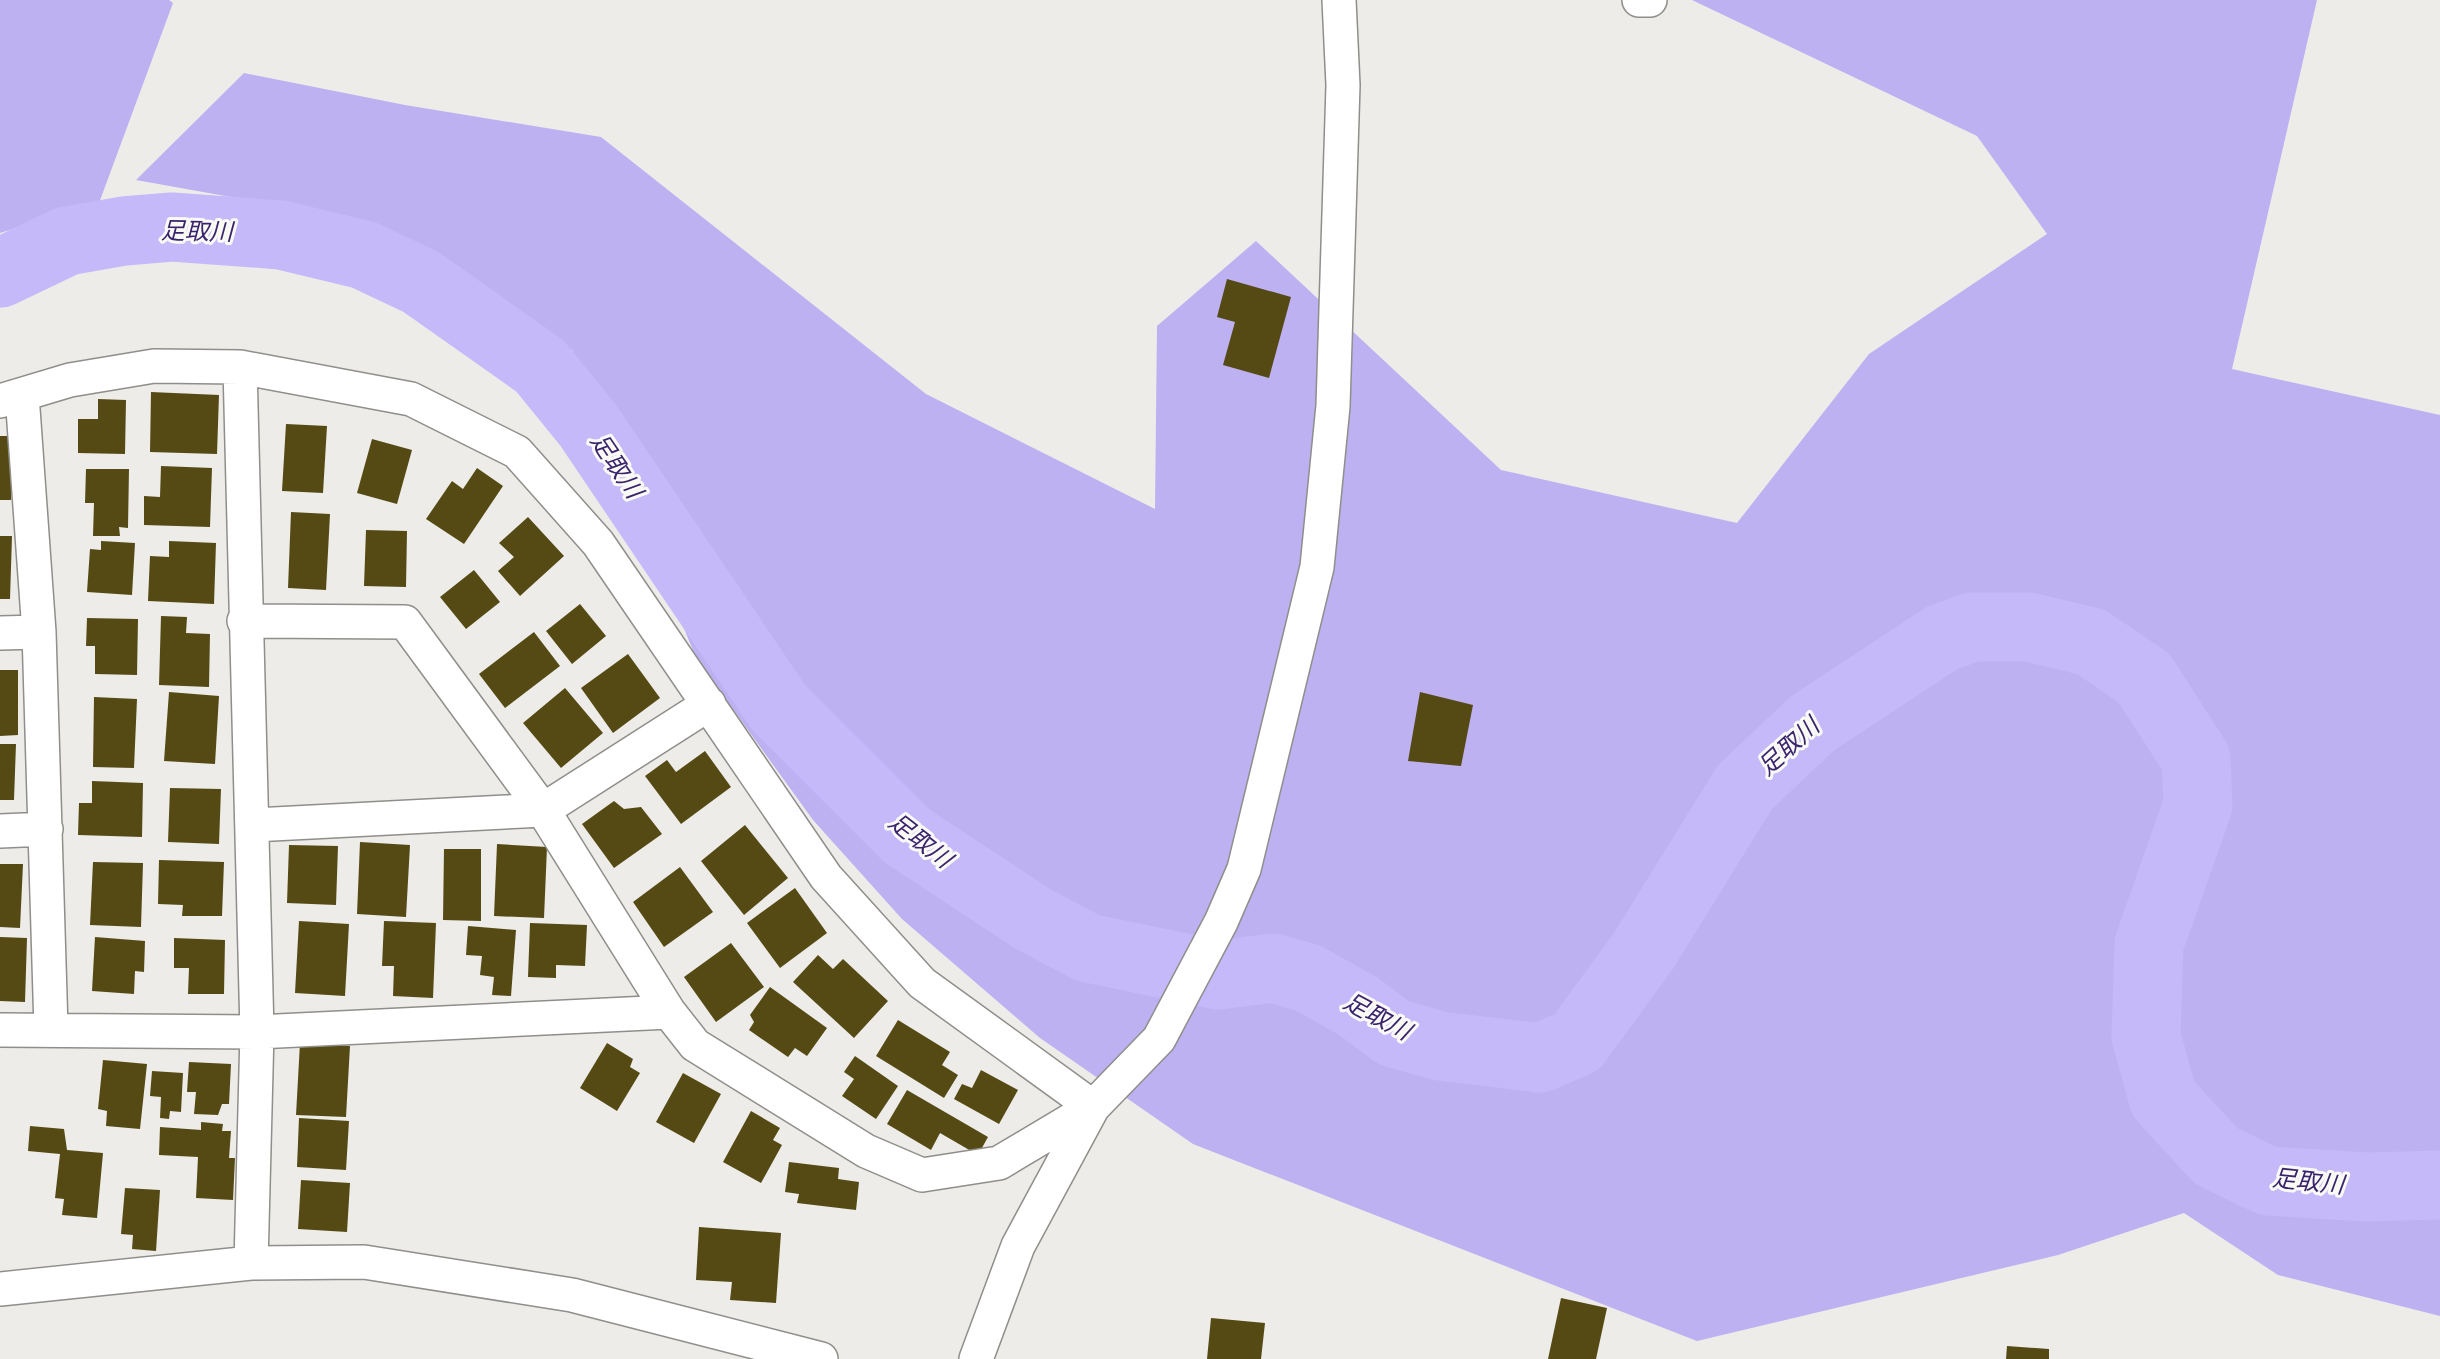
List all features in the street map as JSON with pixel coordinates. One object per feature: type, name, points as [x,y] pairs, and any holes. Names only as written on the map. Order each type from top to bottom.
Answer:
[{"type":"street","points":[[976,1359],[1018,1246],[1093,1107],[1159,1038],[1221,922],[1244,869],[1317,567],[1333,406],[1343,85],[1339,0]]},
{"type":"street","points":[[1639,0],[1650,0]]},
{"type":"street","points":[[51,1029],[39,632],[11,398],[70,381],[154,366],[240,368],[411,399],[517,452],[598,543],[826,878],[922,983],[1093,1107]]},
{"type":"street","points":[[240,368],[244,621],[253,825],[257,1032],[251,1263]]},
{"type":"street","points":[[244,621],[405,622],[543,810],[669,1012],[695,1045],[866,1151],[922,1175],[999,1163],[1093,1107]]},
{"type":"street","points":[[0,633],[39,632]]},
{"type":"street","points":[[253,825],[543,810],[709,704]]},
{"type":"street","points":[[0,831],[46,829]]},
{"type":"street","points":[[0,1030],[257,1032],[669,1012]]},
{"type":"street","points":[[0,1289],[251,1263],[364,1262],[572,1295],[821,1359]]},
{"type":"shaded area","points":[[0,0],[169,0],[173,3],[99,203],[0,233]]},
{"type":"shaded area","points":[[1692,0],[2317,0],[2232,369],[2440,415],[2440,1316],[2278,1275],[2184,1213],[2058,1255],[1697,1341],[1193,1144],[1040,1038],[902,919],[813,820],[696,658],[572,350],[342,217],[136,180],[244,73],[405,105],[601,137],[926,394],[1155,509],[1157,326],[1256,241],[1501,470],[1737,523],[1869,354],[2047,234],[1977,136]]},
{"type":"building","points":[[1227,279],[1291,297],[1269,378],[1223,365],[1235,322],[1217,317]]},
{"type":"building","points":[[151,392],[219,395],[217,454],[150,452]]},
{"type":"building","points":[[98,399],[126,400],[125,454],[78,453],[78,419],[98,419]]},
{"type":"building","points":[[286,424],[327,426],[323,493],[282,491]]},
{"type":"building","points":[[0,436],[13,436],[11,500],[0,500]]},
{"type":"building","points":[[372,439],[412,450],[397,504],[357,493]]},
{"type":"building","points":[[161,466],[212,468],[210,527],[144,525],[144,496],[160,497]]},
{"type":"building","points":[[477,468],[503,486],[464,544],[426,519],[452,481],[463,489]]},
{"type":"building","points":[[86,469],[129,469],[128,528],[119,527],[120,536],[93,536],[94,503],[85,503]]},
{"type":"building","points":[[291,512],[330,514],[326,590],[288,588]]},
{"type":"building","points":[[528,517],[564,556],[520,596],[498,571],[514,557],[499,543]]},
{"type":"building","points":[[366,530],[407,531],[406,587],[364,586]]},
{"type":"building","points":[[0,536],[12,536],[10,599],[0,599]]},
{"type":"building","points":[[101,541],[135,543],[132,595],[87,592],[90,549],[101,550]]},
{"type":"building","points":[[169,541],[216,543],[214,604],[148,601],[150,556],[169,557]]},
{"type":"building","points":[[474,570],[500,602],[466,629],[440,597]]},
{"type":"building","points":[[580,604],[606,636],[572,664],[546,631]]},
{"type":"building","points":[[161,616],[187,617],[186,633],[210,634],[209,687],[159,685]]},
{"type":"building","points":[[87,618],[138,619],[137,675],[95,674],[95,646],[86,646]]},
{"type":"building","points":[[534,632],[560,666],[505,708],[479,674]]},
{"type":"building","points":[[628,654],[660,698],[613,733],[581,688]]},
{"type":"building","points":[[0,670],[18,670],[18,735],[0,736]]},
{"type":"building","points":[[565,688],[603,733],[561,768],[523,723]]},
{"type":"building","points":[[169,692],[219,696],[215,764],[164,761]]},
{"type":"building","points":[[1420,692],[1473,705],[1461,766],[1408,761]]},
{"type":"building","points":[[94,697],[137,699],[134,768],[93,767]]},
{"type":"building","points":[[0,744],[16,744],[14,800],[0,800]]},
{"type":"building","points":[[705,751],[731,787],[681,824],[645,776],[667,760],[676,772]]},
{"type":"building","points":[[92,781],[143,783],[142,837],[78,835],[79,803],[92,803]]},
{"type":"building","points":[[170,788],[221,789],[219,844],[168,842]]},
{"type":"building","points":[[614,801],[624,809],[641,807],[662,834],[614,868],[582,824]]},
{"type":"building","points":[[745,825],[788,878],[744,915],[701,861]]},
{"type":"building","points":[[360,842],[410,845],[406,917],[357,914]]},
{"type":"building","points":[[497,844],[547,847],[544,918],[494,916]]},
{"type":"building","points":[[289,845],[338,846],[336,905],[287,903]]},
{"type":"building","points":[[444,849],[481,849],[481,921],[443,920]]},
{"type":"building","points":[[159,860],[224,862],[222,916],[182,916],[183,905],[158,904]]},
{"type":"building","points":[[93,862],[143,863],[141,927],[90,925]]},
{"type":"building","points":[[0,864],[23,864],[20,928],[0,927]]},
{"type":"building","points":[[680,867],[713,912],[664,947],[633,902]]},
{"type":"building","points":[[795,888],[827,933],[780,968],[747,923]]},
{"type":"building","points":[[299,921],[349,924],[345,996],[295,993]]},
{"type":"building","points":[[384,921],[436,923],[433,998],[393,996],[394,966],[382,966]]},
{"type":"building","points":[[530,923],[587,925],[585,966],[556,965],[556,978],[528,977]]},
{"type":"building","points":[[468,926],[516,930],[511,996],[492,995],[494,977],[480,975],[482,956],[466,955]]},
{"type":"building","points":[[0,937],[27,938],[25,1002],[0,1001]]},
{"type":"building","points":[[95,937],[145,941],[144,972],[135,971],[134,994],[92,991]]},
{"type":"building","points":[[174,938],[225,940],[224,994],[188,994],[189,968],[174,968]]},
{"type":"building","points":[[731,943],[764,987],[716,1022],[684,977]]},
{"type":"building","points":[[818,955],[833,969],[843,959],[888,1001],[854,1038],[793,982]]},
{"type":"building","points":[[770,987],[827,1028],[807,1056],[795,1048],[788,1057],[749,1030],[754,1022],[750,1015]]},
{"type":"building","points":[[898,1020],[950,1052],[942,1065],[958,1075],[944,1098],[876,1056]]},
{"type":"building","points":[[300,1043],[350,1046],[346,1117],[296,1115]]},
{"type":"building","points":[[607,1043],[633,1059],[630,1067],[640,1073],[617,1111],[580,1088]]},
{"type":"building","points":[[855,1056],[898,1086],[876,1119],[842,1096],[854,1079],[844,1072]]},
{"type":"building","points":[[103,1060],[147,1064],[140,1129],[106,1126],[107,1111],[98,1109]]},
{"type":"building","points":[[189,1062],[231,1064],[229,1104],[222,1104],[218,1115],[194,1114],[196,1092],[187,1092]]},
{"type":"building","points":[[981,1070],[1018,1090],[999,1124],[954,1099],[962,1084],[972,1088]]},
{"type":"building","points":[[152,1071],[183,1073],[181,1112],[170,1111],[169,1119],[160,1118],[161,1097],[150,1096]]},
{"type":"building","points":[[683,1073],[721,1094],[694,1143],[656,1122]]},
{"type":"building","points":[[907,1090],[988,1137],[978,1155],[940,1133],[931,1150],[887,1124]]},
{"type":"building","points":[[751,1111],[780,1128],[773,1140],[782,1145],[761,1183],[723,1162]]},
{"type":"building","points":[[299,1118],[349,1121],[346,1170],[297,1167]]},
{"type":"building","points":[[201,1122],[223,1124],[222,1131],[231,1131],[229,1158],[235,1158],[233,1200],[196,1198],[198,1157],[159,1155],[160,1127],[201,1130]]},
{"type":"building","points":[[30,1126],[64,1129],[67,1150],[103,1153],[97,1218],[62,1215],[64,1199],[55,1198],[60,1154],[28,1151]]},
{"type":"building","points":[[789,1162],[839,1168],[838,1179],[859,1182],[856,1210],[797,1203],[799,1194],[785,1192]]},
{"type":"building","points":[[301,1180],[350,1183],[347,1232],[298,1229]]},
{"type":"building","points":[[125,1188],[160,1190],[156,1251],[132,1249],[133,1235],[121,1234]]},
{"type":"building","points":[[699,1227],[781,1233],[776,1303],[730,1300],[732,1282],[696,1280]]},
{"type":"building","points":[[1561,1298],[1607,1308],[1596,1359],[1548,1359]]},
{"type":"building","points":[[1211,1318],[1265,1323],[1261,1359],[1207,1359]]},
{"type":"building","points":[[2007,1346],[2049,1349],[2049,1359],[2006,1359]]},
{"type":"waterway","name":"足取川","points":[[0,273],[67,241],[124,231],[172,227],[281,235],[364,255],[421,282],[540,366],[588,425],[779,708],[907,836],[1033,919],[1088,948],[1218,975],[1273,968],[1308,978],[1358,1006],[1394,1033],[1440,1046],[1540,1058],[1577,1042],[1644,950],[1745,787],[1813,723],[1942,638],[1972,627],[2029,627],[2091,642],[2144,678],[2196,759],[2198,805],[2149,944],[2146,1036],[2163,1098],[2216,1156],[2268,1181],[2367,1187],[2440,1185]]}]
